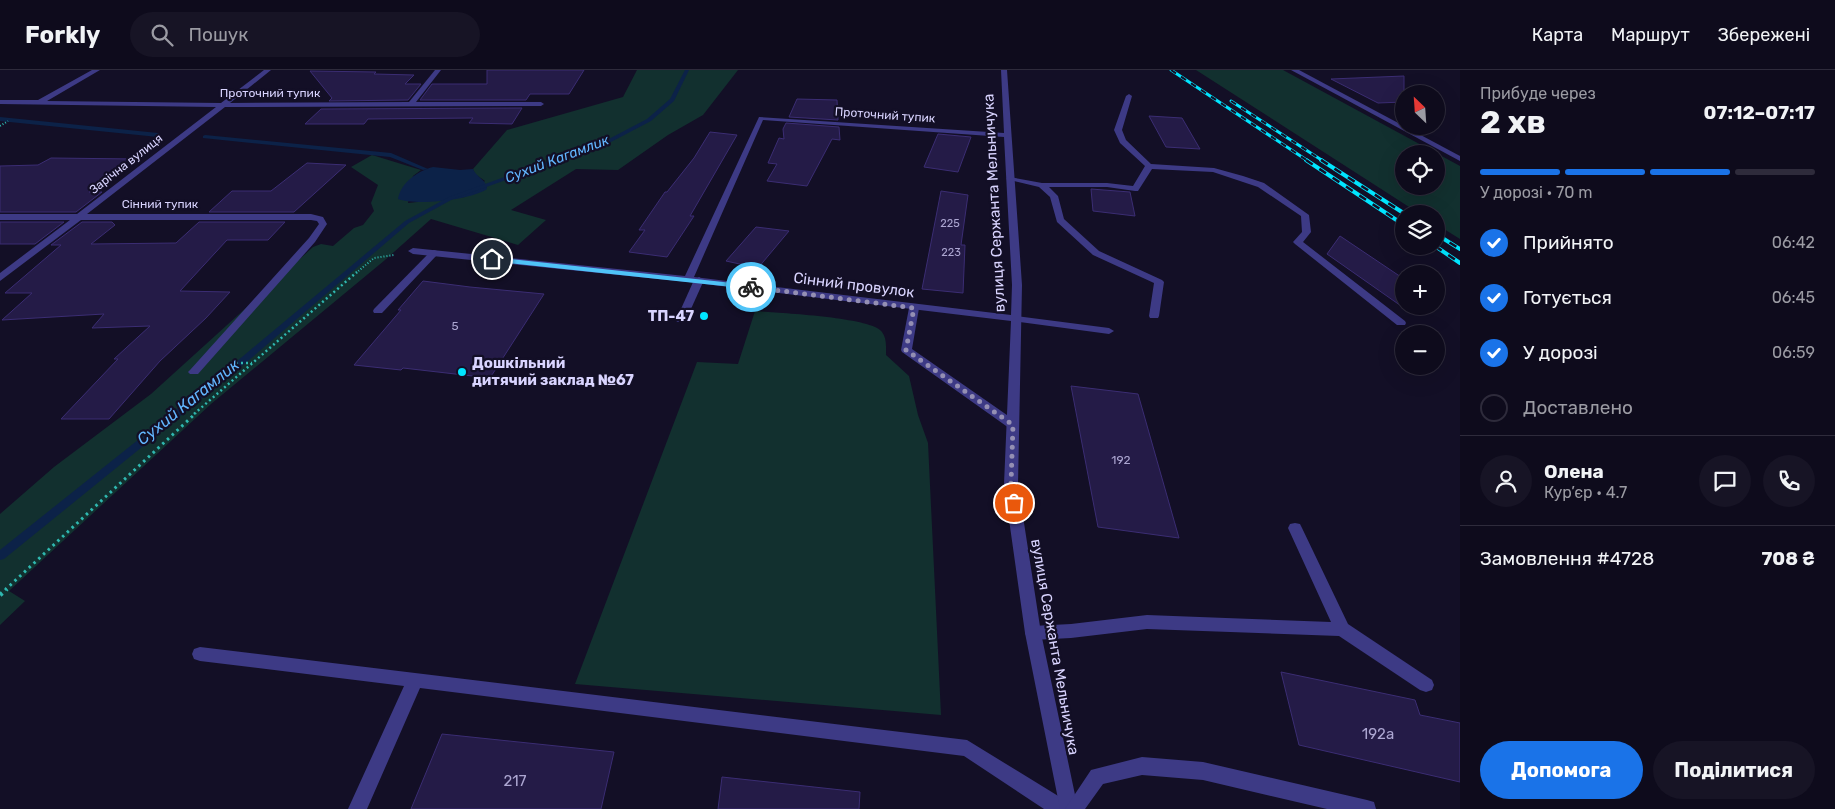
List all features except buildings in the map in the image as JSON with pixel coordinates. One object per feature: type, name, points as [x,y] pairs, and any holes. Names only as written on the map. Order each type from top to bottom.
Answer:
[{"type":"street","points":[[38,103],[97,70]]},
{"type":"street","name":"Зарічна вулиця","points":[[0,278],[268,70]]},
{"type":"street","points":[[411,104],[438,70]]},
{"type":"street","name":"вулиця Сержанта Мельничука","points":[[1004,70],[1017,285],[1011,484],[1033,633],[1069,809]]},
{"type":"street","points":[[1294,70],[1460,158]]},
{"type":"street","points":[[1129,96],[1118,130],[1123,141],[1149,166],[1214,170],[1261,185],[1304,215],[1306,232],[1298,242],[1401,324]]},
{"type":"street","name":"Проточний тупик","points":[[0,102],[223,105],[541,104]]},
{"type":"street","name":"Проточний тупик","points":[[694,280],[761,118],[1008,135]]},
{"type":"street","points":[[1010,179],[1042,185],[1107,185],[1135,189],[1149,166]]},
{"type":"street","points":[[1042,185],[1054,196],[1060,220],[1096,252],[1159,282],[1154,316]]},
{"type":"street","name":"Сінний тупик","points":[[0,217],[311,217],[320,219],[323,224],[312,240],[194,372]]},
{"type":"street","name":"Сінний провулок","points":[[413,251],[694,280],[1109,331]]},
{"type":"street","points":[[378,311],[434,253]]},
{"type":"street","points":[[681,320],[694,280]]},
{"type":"street","points":[[914,308],[906,350],[1013,425]]},
{"type":"street","points":[[1295,528],[1342,629],[1426,685]]},
{"type":"street","points":[[1033,633],[1072,631],[1147,622],[1342,629]]},
{"type":"street","points":[[200,654],[967,748],[1061,809]]},
{"type":"street","points":[[357,809],[415,680]]},
{"type":"street","points":[[1074,809],[1097,776],[1142,766],[1203,771],[1367,809]]},
{"type":"path","points":[[0,126],[8,121]]},
{"type":"path","points":[[0,596],[216,394],[374,258],[413,251]]},
{"type":"path","points":[[226,362],[253,363]]},
{"type":"green space","points":[[637,70],[738,70],[703,115],[668,135],[618,170],[576,169],[511,210],[546,220],[518,245],[431,219],[385,260],[211,404],[9,591],[25,601],[0,625],[0,514],[54,467],[151,394],[313,247],[321,244],[333,246],[354,228],[363,225],[374,211],[371,203],[378,185],[351,167],[372,155],[421,170],[413,176],[408,203],[465,197],[485,181],[475,174],[473,169],[507,130],[623,97]]},
{"type":"green space","points":[[1196,70],[1283,70],[1395,131],[1395,135],[1403,135],[1421,145],[1395,145],[1395,195],[1445,195],[1445,158],[1460,166],[1460,239],[1445,230],[1445,205],[1406,205]]},
{"type":"green space","points":[[755,311],[821,316],[871,326],[880,330],[884,335],[886,355],[909,376],[918,415],[928,443],[941,715],[575,684],[697,362],[738,364]]},
{"type":"water","points":[[433,167],[460,170],[473,169],[485,183],[487,189],[469,196],[443,201],[417,202],[398,199],[406,182],[422,171]]},
{"type":"waterway","name":"Сухий Кагамлик","points":[[0,556],[245,359],[407,222],[451,198],[607,142],[649,120],[672,100],[687,70]]},
{"type":"waterway","points":[[0,119],[158,135]]},
{"type":"waterway","points":[[205,137],[391,155],[425,169]]},
{"type":"railway","points":[[1171,70],[1308,161]]},
{"type":"railway","points":[[1231,101],[1323,161]]},
{"type":"railway","points":[[1306,160],[1395,219]]},
{"type":"railway","points":[[1321,160],[1395,208]]},
{"type":"railway","points":[[1445,240],[1460,249]]},
{"type":"railway","points":[[1445,253],[1460,263]]},
{"type":"way so far","points":[[751,287],[914,308],[906,350],[1013,425],[1011,484],[1014,503]]},
{"type":"place","name":"ТП-47","points":[[704,316]]},
{"type":"place","name":"Дошкільний дитячий заклад №67","points":[[462,372]]},
{"type":"route","points":[[492,259],[751,287]]}]
